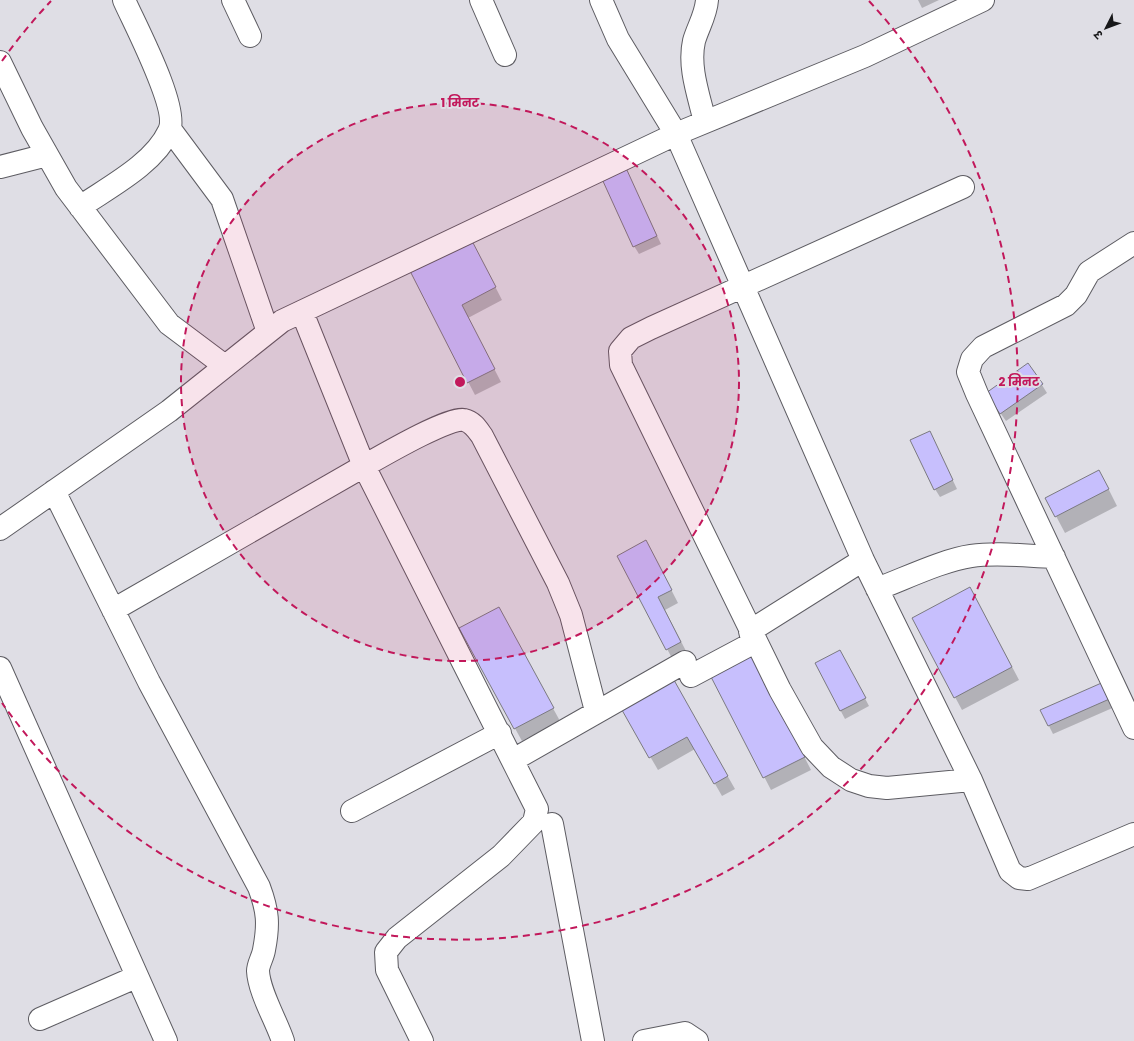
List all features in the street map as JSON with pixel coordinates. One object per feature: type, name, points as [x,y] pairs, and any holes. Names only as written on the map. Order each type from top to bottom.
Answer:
[{"type":"street","points":[[80,207],[134,170],[160,146],[170,129],[169,107],[156,70],[124,0]]},
{"type":"street","points":[[233,0],[250,36]]},
{"type":"street","points":[[481,0],[505,55]]},
{"type":"street","points":[[601,0],[618,39],[676,134],[863,560],[971,780],[1010,871],[1019,878],[1028,879],[1134,834]]},
{"type":"street","points":[[705,122],[692,62],[694,40],[706,10],[707,0]]},
{"type":"street","points":[[0,529],[169,412],[282,321],[676,134],[865,56],[984,0]]},
{"type":"street","points":[[0,62],[47,154],[66,188],[80,207],[169,324],[225,366]]},
{"type":"street","points":[[170,129],[222,199],[268,332]]},
{"type":"street","points":[[0,167],[47,154]]},
{"type":"street","points":[[964,187],[742,286],[631,338],[620,351],[621,365],[750,631],[780,690],[812,747],[831,767],[851,780],[869,786],[887,788],[971,780]]},
{"type":"street","points":[[1134,243],[1089,272],[1076,295],[1066,304],[983,347],[972,359],[968,372],[1134,728]]},
{"type":"street","points":[[302,312],[364,466],[537,809],[534,822],[502,856],[397,938],[386,952],[387,970],[422,1041]]},
{"type":"street","points":[[113,610],[364,466],[447,422],[463,419],[473,424],[482,436],[558,583],[571,615],[596,711]]},
{"type":"street","points":[[54,491],[113,610],[264,900],[269,923],[264,952],[258,969],[259,981],[283,1041]]},
{"type":"street","points":[[877,589],[969,556],[998,554],[1054,557]]},
{"type":"street","points":[[750,631],[863,560]]},
{"type":"street","points":[[513,760],[596,711],[688,669],[753,643],[750,631]]},
{"type":"street","points":[[0,668],[136,977],[166,1041]]},
{"type":"street","points":[[352,811],[500,733]]},
{"type":"street","points":[[552,824],[593,1041]]},
{"type":"street","points":[[40,1019],[136,977]]},
{"type":"street","points":[[644,1041],[685,1033],[696,1041]]},
{"type":"building","points":[[626,168],[657,236],[633,247],[602,179]]},
{"type":"building","points":[[471,239],[496,287],[462,305],[495,369],[467,383],[409,269]]},
{"type":"building","points":[[1028,363],[1043,384],[1000,414],[986,393]]},
{"type":"building","points":[[930,431],[953,480],[934,490],[910,440]]},
{"type":"building","points":[[1099,470],[1109,489],[1055,517],[1045,498]]},
{"type":"building","points":[[646,540],[672,590],[658,597],[681,642],[666,650],[617,556]]},
{"type":"building","points":[[970,587],[1012,667],[954,698],[912,618]]},
{"type":"building","points":[[499,607],[554,708],[514,729],[459,628]]},
{"type":"building","points":[[840,650],[866,698],[840,711],[815,663]]},
{"type":"building","points":[[752,652],[805,757],[763,778],[709,673]]},
{"type":"building","points":[[670,673],[728,776],[714,784],[687,737],[649,758],[618,703]]},
{"type":"building","points":[[1106,681],[1114,697],[1048,726],[1040,710]]}]
